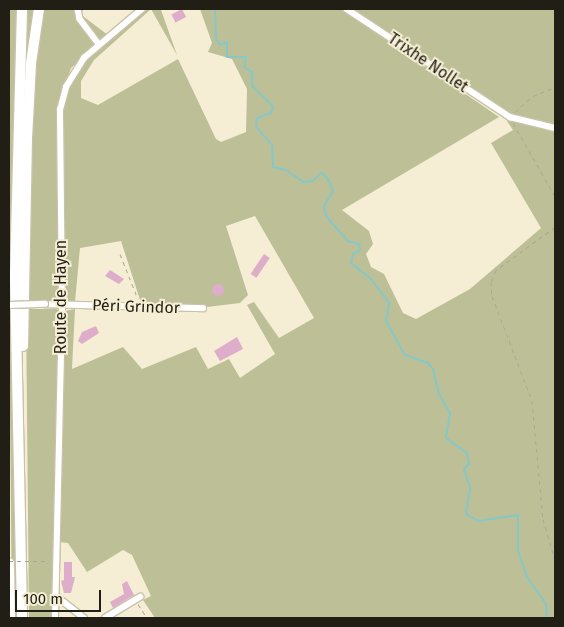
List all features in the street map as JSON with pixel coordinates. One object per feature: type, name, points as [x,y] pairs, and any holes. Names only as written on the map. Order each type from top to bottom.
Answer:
[{"type":"highway","points":[[22,9],[15,176],[22,618]]},
{"type":"highway","points":[[18,411],[23,398],[24,215],[31,63],[39,9]]},
{"type":"highway","points":[[9,562],[10,618]]},
{"type":"street","points":[[78,9],[80,19],[99,44]]},
{"type":"street","name":"Route de Hayen","points":[[55,618],[62,304],[60,110],[74,71],[99,44],[142,9]]},
{"type":"street","name":"Trixhe Nollet","points":[[347,9],[510,117],[555,128]]},
{"type":"street","name":"Péri Grindor","points":[[9,305],[62,304],[139,308],[204,308]]},
{"type":"street","points":[[55,595],[84,618]]},
{"type":"street","points":[[105,618],[138,598]]},
{"type":"path","points":[[555,87],[533,96],[510,117],[555,196]]},
{"type":"path","points":[[555,227],[496,270],[491,282],[492,296],[532,401],[543,519],[555,560]]},
{"type":"path","points":[[120,254],[139,308]]},
{"type":"path","points":[[9,562],[48,561]]},
{"type":"path","points":[[138,598],[146,618]]},
{"type":"green space","points":[[9,9],[84,9],[80,14],[108,35],[71,68],[58,106],[58,301],[9,302]]},
{"type":"green space","points":[[143,9],[151,9],[94,60],[81,81],[81,98],[98,105],[178,59],[216,139],[221,142],[246,132],[247,89],[232,59],[208,52],[212,43],[200,9],[342,9],[499,117],[342,210],[369,231],[373,244],[366,254],[371,267],[384,274],[403,313],[416,319],[470,289],[541,228],[491,143],[513,130],[507,121],[512,117],[350,9],[555,9],[555,618],[155,618],[143,600],[151,596],[132,555],[123,550],[87,572],[68,543],[58,542],[65,311],[75,309],[72,369],[123,347],[142,369],[196,347],[208,369],[229,359],[240,378],[275,354],[247,305],[254,302],[279,338],[314,318],[255,216],[226,226],[248,295],[240,303],[207,307],[142,306],[121,241],[80,248],[75,302],[65,301],[62,111],[67,91],[78,69]]},
{"type":"green space","points":[[151,9],[161,10],[177,55]]},
{"type":"green space","points":[[10,308],[19,618],[12,618]]},
{"type":"green space","points":[[26,309],[57,309],[60,312],[52,618],[29,618]]},
{"type":"building","points":[[182,9],[186,17],[175,22],[171,14]]},
{"type":"building","points":[[264,254],[270,258],[256,278],[251,274]]},
{"type":"building","points":[[110,270],[124,279],[119,284],[105,276]]},
{"type":"building","points":[[216,284],[220,284],[224,290],[220,296],[216,296],[212,292],[212,288]]},
{"type":"building","points":[[96,326],[99,333],[82,344],[78,341],[82,332]]},
{"type":"building","points":[[237,337],[243,349],[220,361],[214,351]]},
{"type":"building","points":[[64,562],[72,562],[72,577],[75,577],[71,593],[64,593],[61,581],[64,580]]},
{"type":"building","points":[[127,581],[134,595],[113,608],[110,602],[124,594],[122,584]]},
{"type":"waterway","points":[[215,9],[216,39],[220,45],[227,42],[227,57],[246,57],[244,67],[252,72],[252,86],[273,106],[271,113],[257,118],[256,127],[272,145],[273,167],[286,170],[303,182],[312,181],[322,173],[328,179],[333,191],[324,206],[326,216],[348,241],[359,244],[360,250],[353,254],[351,263],[371,279],[389,303],[386,321],[405,355],[428,363],[433,369],[439,394],[450,413],[446,438],[467,453],[469,464],[464,469],[470,488],[466,514],[478,521],[518,515],[518,551],[527,577],[546,604],[547,618]]}]
